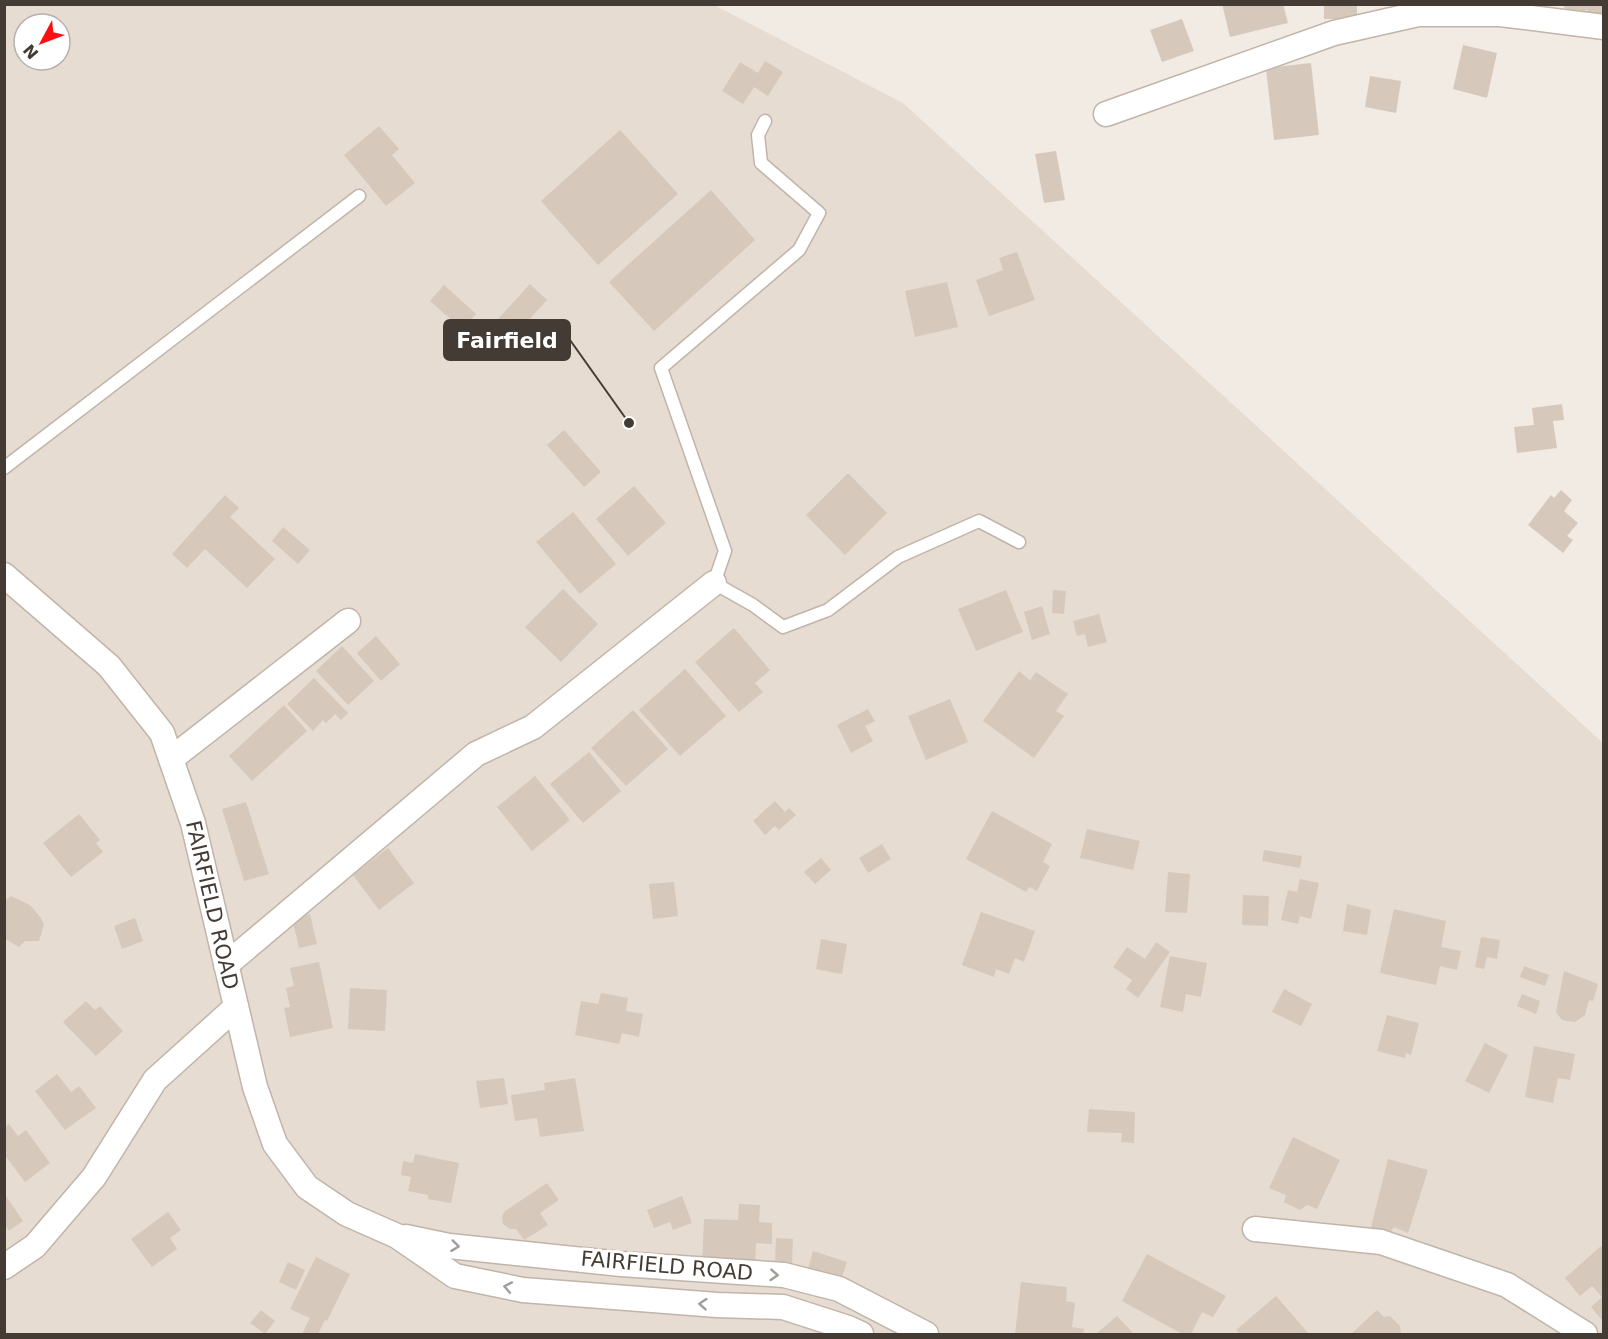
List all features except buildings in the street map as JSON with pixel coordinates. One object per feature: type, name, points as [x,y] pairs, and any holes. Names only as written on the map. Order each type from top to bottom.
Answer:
[{"type":"street","points":[[1106,114],[1334,33],[1418,14],[1500,14],[1604,27]]},
{"type":"street","name":"FAIRFIELD ROAD","points":[[4,575],[110,666],[162,733],[193,823],[255,1087],[275,1144],[307,1187],[347,1214],[397,1236],[454,1276],[523,1290],[717,1305],[783,1307],[848,1328],[861,1335]]},
{"type":"street","points":[[226,965],[476,754],[533,727],[714,584]]},
{"type":"street","points":[[171,759],[348,621]]},
{"type":"street","points":[[4,1267],[35,1246],[94,1178],[155,1080],[236,1007]]},
{"type":"street","points":[[1255,1229],[1381,1242],[1507,1285],[1585,1335]]},
{"type":"street","name":"FAIRFIELD ROAD","points":[[397,1236],[449,1246],[621,1264],[784,1275],[839,1289],[926,1335]]},
{"type":"lane","points":[[765,121],[758,135],[761,163],[819,213],[799,250],[661,368],[725,551],[714,584],[753,604],[783,627],[828,610],[898,557],[979,521],[1019,542]]},
{"type":"lane","points":[[4,468],[359,196]]},
{"type":"shaded area","points":[[5,5],[714,5],[903,103],[1603,743],[1603,1334],[5,1334]]},
{"type":"place","name":"Fairfield","points":[[629,423]]}]
